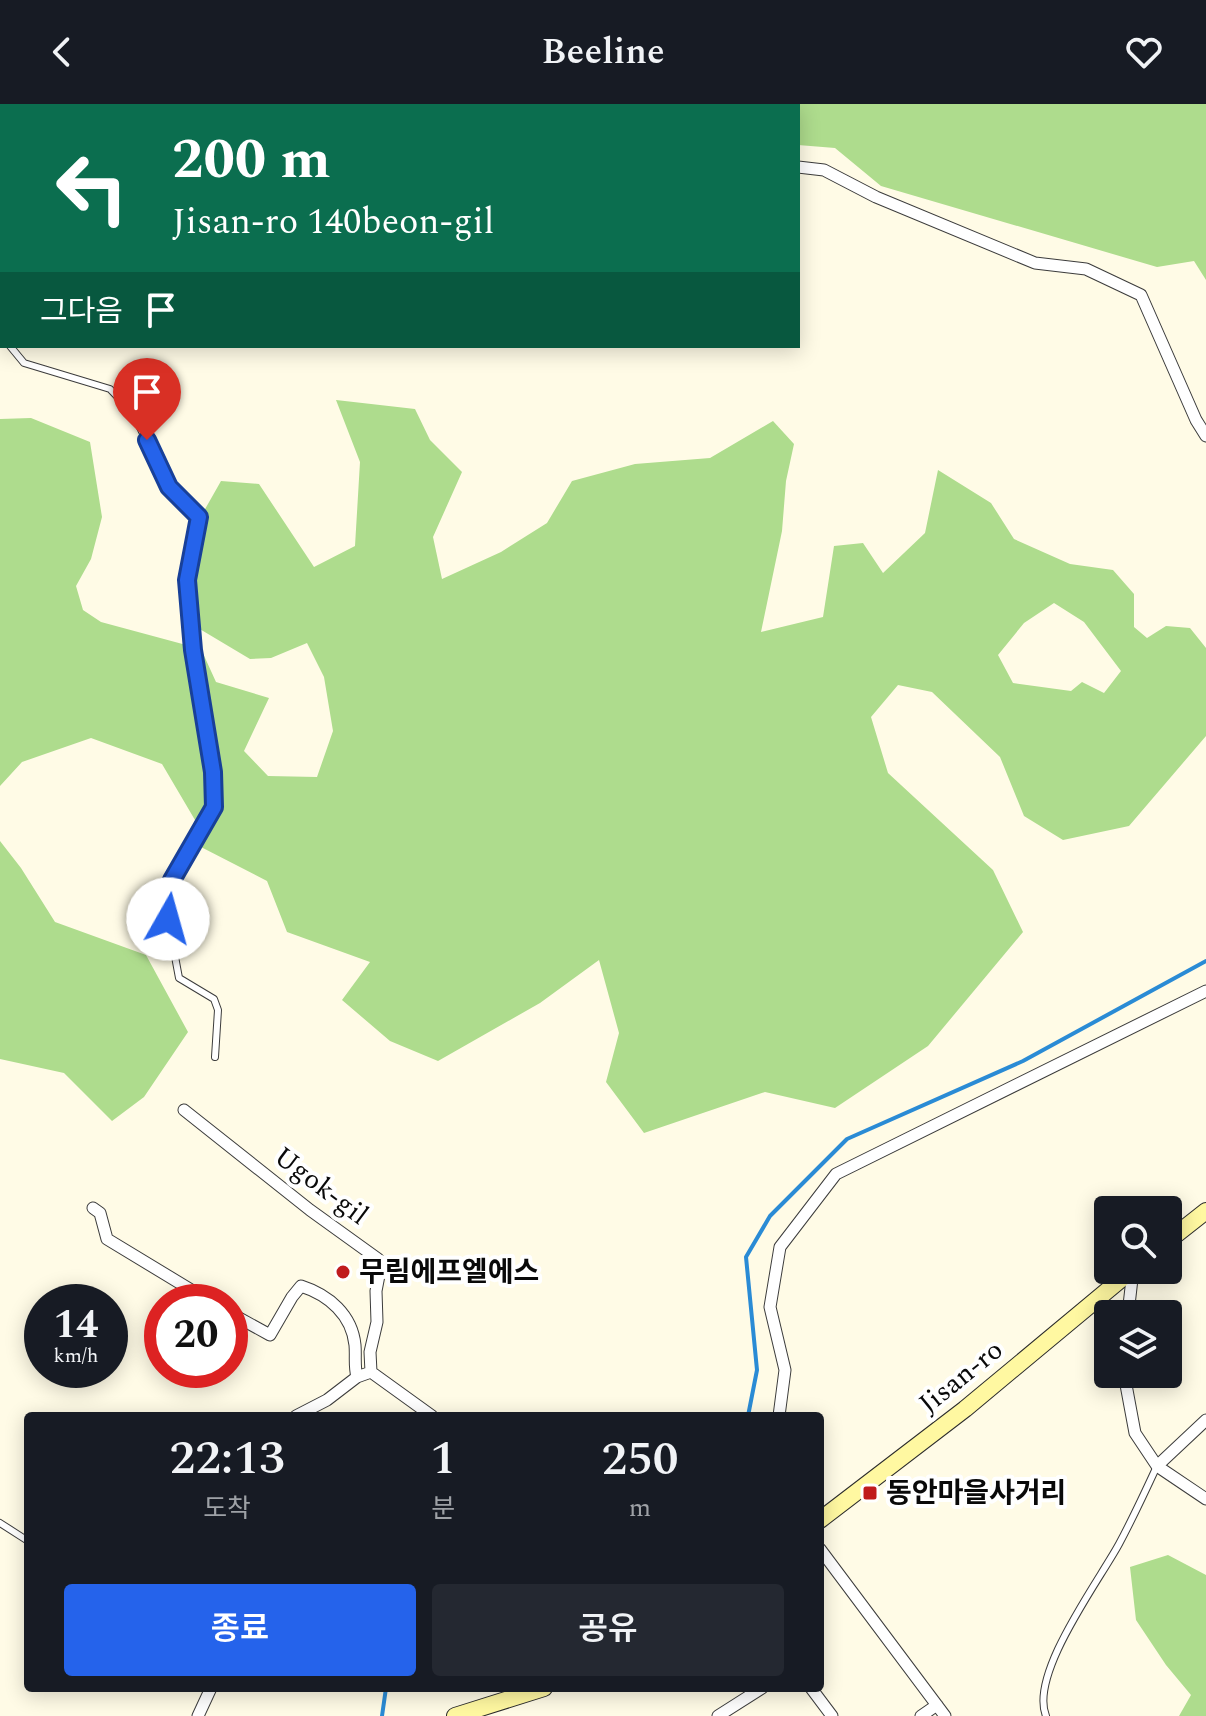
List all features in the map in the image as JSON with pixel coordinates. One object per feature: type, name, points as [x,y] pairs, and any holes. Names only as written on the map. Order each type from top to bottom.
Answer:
[{"type":"main road","points":[[1182,1230],[1206,1211]]},
{"type":"main road","name":"Jisan-ro","points":[[824,1517],[965,1409],[1115,1284]]},
{"type":"main road","points":[[455,1716],[531,1692]]},
{"type":"street","points":[[800,167],[824,170],[876,197],[1035,263],[1086,269],[1141,295],[1206,436]]},
{"type":"street","points":[[780,1412],[785,1370],[770,1307],[780,1247],[836,1174],[1206,991]]},
{"type":"street","name":"Ugok-gil","points":[[184,1110],[310,1210],[378,1259],[381,1265],[376,1291],[377,1322],[370,1352],[371,1372]]},
{"type":"street","points":[[93,1208],[100,1213],[107,1239],[181,1284]]},
{"type":"street","points":[[248,1323],[270,1335],[301,1286],[313,1290],[344,1313],[352,1327],[357,1377]]},
{"type":"street","points":[[304,1412],[327,1400],[357,1377],[371,1372],[426,1412]]},
{"type":"street","points":[[1127,1388],[1135,1433],[1157,1466],[1206,1499]]},
{"type":"street","points":[[1157,1466],[1206,1420]]},
{"type":"street","points":[[824,1554],[945,1716]]},
{"type":"street","points":[[198,1716],[209,1692]]},
{"type":"street","points":[[718,1716],[756,1692]]},
{"type":"street","points":[[814,1692],[832,1716]]},
{"type":"street","points":[[921,1716],[937,1705]]},
{"type":"lane","points":[[12,348],[24,363],[110,389],[133,413],[169,487],[199,517],[187,580],[193,650],[213,772],[214,807],[172,880],[168,919],[179,978],[214,999],[218,1010],[215,1057]]},
{"type":"lane","points":[[1046,1716],[1043,1709],[1045,1683],[1074,1616],[1118,1545],[1157,1466]]},
{"type":"lane","points":[[0,1523],[24,1538]]},
{"type":"green space","points":[[800,104],[1206,104],[1206,280],[1194,261],[1157,267],[881,186],[835,148],[800,145]]},
{"type":"green space","points":[[336,400],[415,409],[430,440],[462,472],[433,537],[442,579],[501,552],[547,523],[572,481],[635,464],[710,458],[773,421],[794,444],[786,481],[782,531],[761,632],[823,617],[834,546],[863,543],[883,573],[925,533],[938,470],[991,503],[1014,539],[1070,564],[1113,570],[1134,594],[1134,627],[1147,638],[1166,626],[1190,628],[1206,648],[1206,736],[1129,826],[1063,840],[1024,816],[1000,757],[932,692],[898,685],[871,717],[888,773],[993,870],[1023,932],[928,1046],[835,1108],[765,1092],[644,1133],[606,1082],[619,1033],[599,960],[540,1003],[438,1061],[390,1041],[342,1000],[370,962],[287,932],[267,881],[199,846],[195,820],[162,764],[91,738],[22,762],[0,786],[0,419],[31,418],[90,442],[102,517],[91,559],[76,586],[83,610],[101,622],[201,649],[216,682],[269,698],[244,751],[268,776],[317,777],[333,731],[324,677],[307,643],[271,658],[250,659],[188,622],[182,560],[200,518],[221,481],[259,484],[314,567],[355,546],[360,462]],"holes":[[[1054,603],[1084,622],[1121,671],[1104,693],[1082,682],[1071,691],[1013,683],[998,655],[1024,623]]]},
{"type":"green space","points":[[0,841],[55,922],[146,955],[188,1032],[144,1097],[112,1121],[64,1073],[0,1059]]},
{"type":"green space","points":[[1168,1555],[1206,1575],[1206,1716],[1179,1716],[1191,1695],[1166,1665],[1136,1620],[1130,1567]]},
{"type":"waterway","points":[[749,1412],[757,1370],[746,1257],[770,1216],[847,1139],[1023,1061],[1206,961]]},
{"type":"waterway","points":[[382,1716],[385,1692]]},
{"type":"place","name":"무림에프엘에스","points":[[343,1272]]},
{"type":"place","name":"동안마을사거리","points":[[870,1493]]},
{"type":"route","points":[[147,440],[169,487],[199,517],[187,580],[193,650],[213,772],[214,807],[172,880],[168,919]]}]
